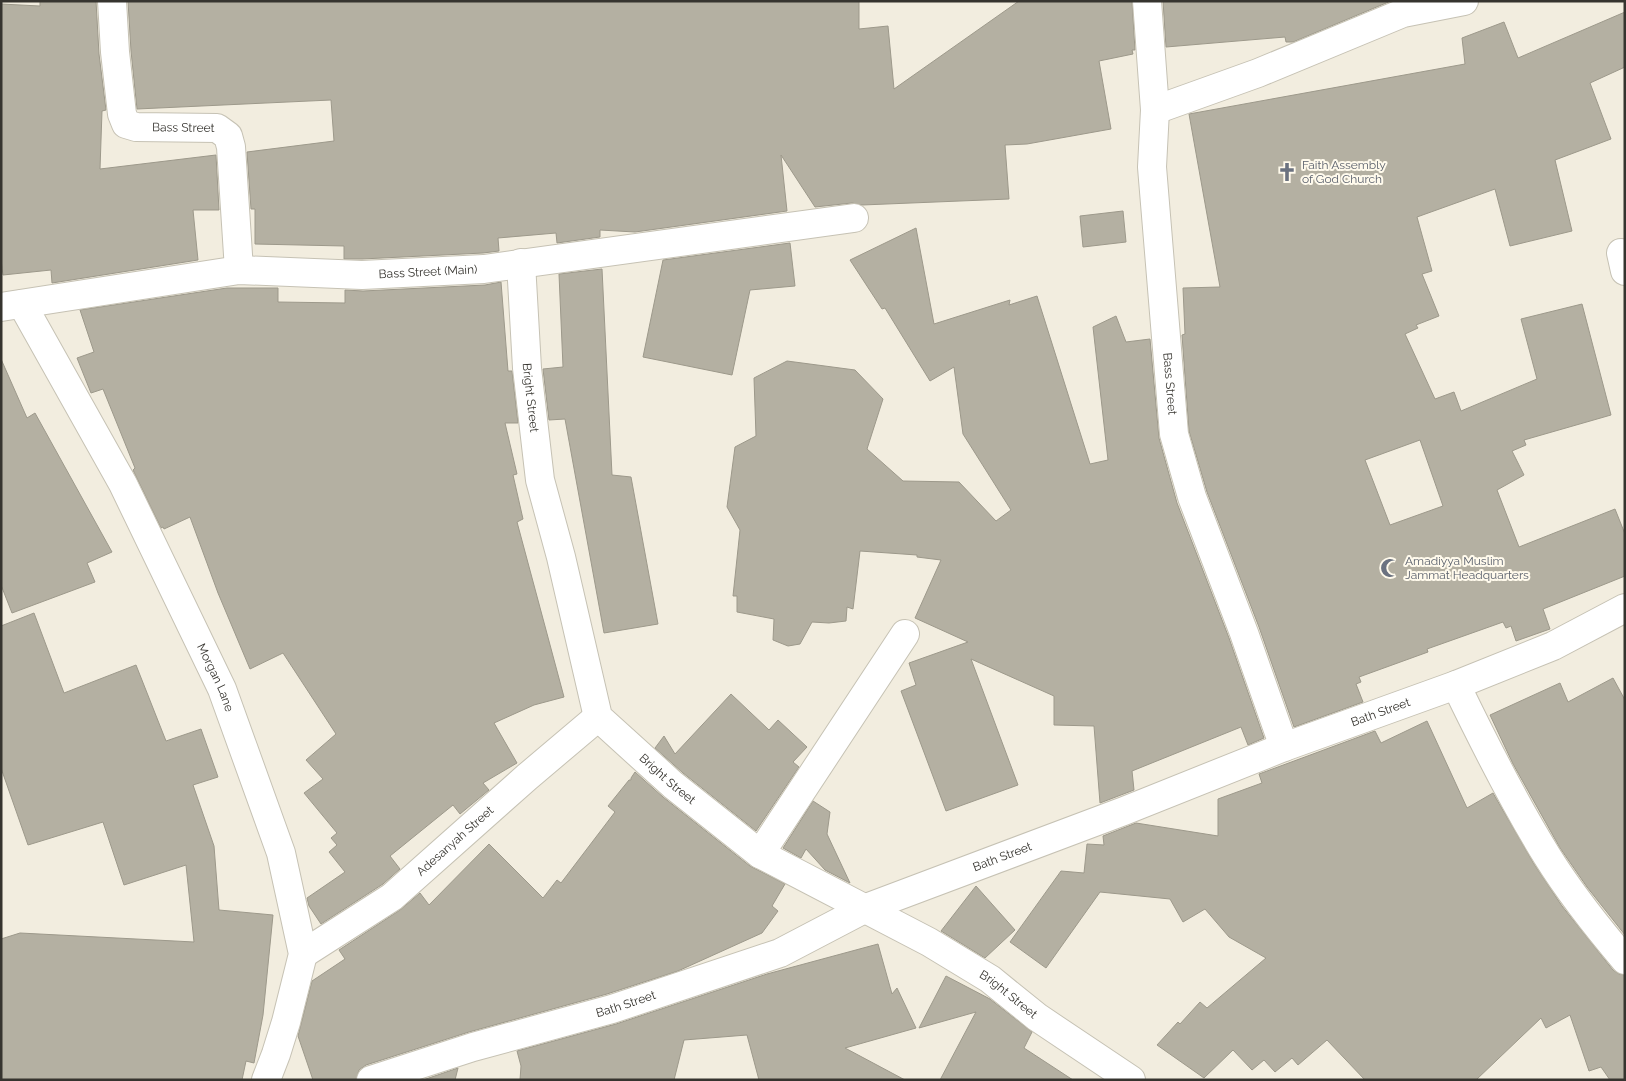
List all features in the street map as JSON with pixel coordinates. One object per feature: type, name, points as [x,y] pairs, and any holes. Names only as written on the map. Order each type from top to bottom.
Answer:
[{"type":"street","name":"Bass Street","points":[[112,1],[115,52],[122,114],[126,124],[136,127],[217,128],[228,136],[231,148],[239,270]]},
{"type":"street","name":"Bass Street","points":[[1148,1],[1155,110],[1152,167],[1174,434],[1192,497],[1244,633],[1284,747]]},
{"type":"street","points":[[1155,110],[1258,73],[1404,7],[1464,1]]},
{"type":"street","name":"Bass Street (Main)","points":[[11,305],[239,270],[362,275],[484,269],[854,218]]},
{"type":"street","name":"Bright Street","points":[[520,263],[527,368],[540,480],[561,557],[598,717],[673,786],[760,854],[929,942],[990,979],[1037,1017],[1131,1080]]},
{"type":"street","name":"Morgan Lane","points":[[11,305],[122,484],[222,689],[281,853],[303,954],[286,1022],[266,1080]]},
{"type":"street","name":"Bath Street","points":[[371,1080],[473,1047],[612,1009],[780,953],[866,908],[1124,811],[1284,747],[1456,685],[1553,646],[1625,608]]},
{"type":"street","points":[[760,854],[905,634]]},
{"type":"street","points":[[1456,685],[1498,769],[1548,857],[1589,918],[1625,960]]},
{"type":"street","name":"Adesanyah Street","points":[[303,954],[392,897],[527,777],[598,717]]},
{"type":"building","points":[[40,1],[96,1],[99,54],[106,110],[102,111],[100,169],[216,155],[219,210],[193,210],[198,260],[52,283],[51,270],[3,275],[1,260],[1,4],[40,6]]},
{"type":"building","points":[[128,1],[859,1],[859,29],[888,26],[894,89],[1019,1],[1132,1],[1135,50],[1132,50],[1133,54],[1099,61],[1111,129],[1027,144],[1005,145],[1009,199],[862,205],[852,203],[815,207],[781,155],[787,211],[635,232],[600,230],[600,237],[557,243],[556,233],[498,238],[499,251],[483,253],[344,259],[344,246],[255,244],[255,209],[251,209],[247,152],[334,141],[331,100],[137,109]]},
{"type":"building","points":[[1163,1],[1391,1],[1293,42],[1286,42],[1285,37],[1166,47]]},
{"type":"building","points":[[1625,12],[1625,67],[1590,83],[1611,139],[1555,160],[1572,231],[1510,246],[1495,189],[1417,217],[1432,271],[1422,274],[1439,316],[1416,325],[1418,328],[1405,334],[1435,399],[1454,392],[1461,411],[1537,379],[1521,319],[1582,304],[1611,415],[1524,440],[1526,445],[1512,451],[1524,475],[1497,490],[1519,547],[1615,509],[1625,534],[1625,576],[1543,609],[1550,629],[1516,641],[1511,626],[1506,628],[1503,622],[1427,649],[1428,652],[1359,677],[1361,682],[1356,684],[1363,702],[1294,727],[1259,627],[1207,492],[1189,431],[1182,335],[1185,334],[1183,288],[1220,287],[1189,114],[1465,64],[1462,38],[1504,22],[1518,58]],"holes":[[[1420,440],[1443,506],[1390,525],[1365,460]]]},
{"type":"building","points":[[1123,211],[1126,242],[1083,247],[1080,216]]},
{"type":"building","points":[[916,228],[934,324],[1010,300],[1009,305],[1037,296],[1090,464],[1108,460],[1093,327],[1116,316],[1126,342],[1150,339],[1159,438],[1177,503],[1229,638],[1264,738],[1248,745],[1241,727],[1132,771],[1134,790],[1100,803],[1094,726],[1054,725],[1054,696],[971,659],[1018,785],[946,811],[901,691],[916,685],[909,663],[968,642],[915,618],[941,560],[917,557],[917,555],[860,551],[853,609],[847,607],[846,621],[812,622],[800,644],[788,646],[773,640],[774,619],[737,612],[737,596],[733,596],[740,530],[727,507],[735,447],[756,436],[754,378],[787,361],[855,370],[883,399],[867,449],[903,481],[959,482],[996,521],[1011,510],[963,434],[954,367],[930,381],[885,308],[882,309],[850,260]]},
{"type":"building","points":[[790,243],[795,286],[750,290],[732,375],[643,357],[663,260]]},
{"type":"building","points":[[602,269],[612,475],[631,477],[658,624],[604,633],[565,419],[549,420],[543,369],[563,367],[559,274]]},
{"type":"building","points":[[501,282],[508,371],[512,371],[518,423],[505,423],[517,474],[513,475],[523,519],[517,522],[564,697],[534,705],[494,723],[517,763],[483,783],[489,790],[460,814],[453,805],[390,856],[400,869],[383,884],[321,924],[309,906],[307,898],[345,872],[329,852],[337,845],[331,838],[337,833],[304,793],[323,779],[306,760],[336,734],[283,653],[250,669],[218,593],[190,517],[164,529],[163,527],[161,528],[133,470],[135,468],[103,389],[91,393],[77,358],[94,352],[80,310],[227,288],[278,288],[278,302],[345,303],[345,290],[363,291],[485,285]]},
{"type":"building","points":[[1,359],[27,418],[35,413],[112,552],[87,563],[95,582],[12,613],[1,585]]},
{"type":"building","points":[[34,613],[64,693],[136,665],[166,741],[201,729],[218,777],[193,785],[214,846],[219,910],[273,915],[263,1015],[254,1063],[246,1061],[242,1080],[1,1080],[1,939],[20,933],[194,942],[186,865],[124,885],[103,822],[28,845],[1,768],[1,626]]},
{"type":"building","points":[[1613,678],[1625,700],[1625,935],[1587,887],[1560,848],[1513,764],[1490,715],[1560,683],[1568,702]]},
{"type":"building","points":[[731,694],[769,730],[778,720],[807,747],[793,762],[799,767],[756,831],[683,773],[655,748],[664,736],[675,754]]},
{"type":"building","points":[[1427,721],[1467,808],[1493,793],[1534,864],[1562,906],[1613,970],[1625,975],[1625,1080],[1610,1080],[1601,1067],[1589,1071],[1570,1015],[1546,1028],[1541,1018],[1476,1080],[1365,1080],[1327,1040],[1298,1065],[1292,1058],[1275,1072],[1264,1060],[1252,1070],[1233,1050],[1204,1078],[1157,1045],[1200,1002],[1207,1008],[1266,958],[1229,937],[1205,909],[1183,922],[1170,899],[1100,892],[1046,968],[1010,942],[1061,871],[1084,873],[1087,844],[1104,845],[1103,836],[1136,823],[1218,836],[1218,799],[1262,783],[1259,774],[1375,731],[1381,743]]},
{"type":"building","points":[[635,772],[663,797],[750,866],[785,884],[772,906],[778,911],[762,933],[678,971],[607,994],[469,1032],[366,1065],[359,1070],[356,1080],[313,1080],[298,1036],[312,981],[345,959],[339,950],[400,910],[420,893],[429,905],[489,844],[543,898],[557,880],[561,883],[615,812],[608,806],[631,780]]},
{"type":"building","points":[[813,801],[830,812],[827,834],[850,883],[825,870],[806,849],[801,858],[783,848]]},
{"type":"building","points":[[976,886],[1015,930],[985,958],[941,931]]},
{"type":"building","points":[[878,944],[892,994],[897,988],[916,1028],[845,1048],[905,1080],[759,1080],[747,1035],[684,1040],[674,1080],[520,1080],[521,1066],[517,1051],[616,1024],[767,974]]},
{"type":"building","points":[[946,976],[990,999],[1032,1032],[1024,1048],[1073,1080],[940,1080],[976,1012],[919,1028]]},
{"type":"building","points":[[458,1068],[455,1080],[423,1080]]},
{"type":"place","name":"Faith Assembly of God Church","points":[[1287,172]]},
{"type":"place","name":"Amadiyya Muslim Jammat Headquarters","points":[[1390,568]]}]
